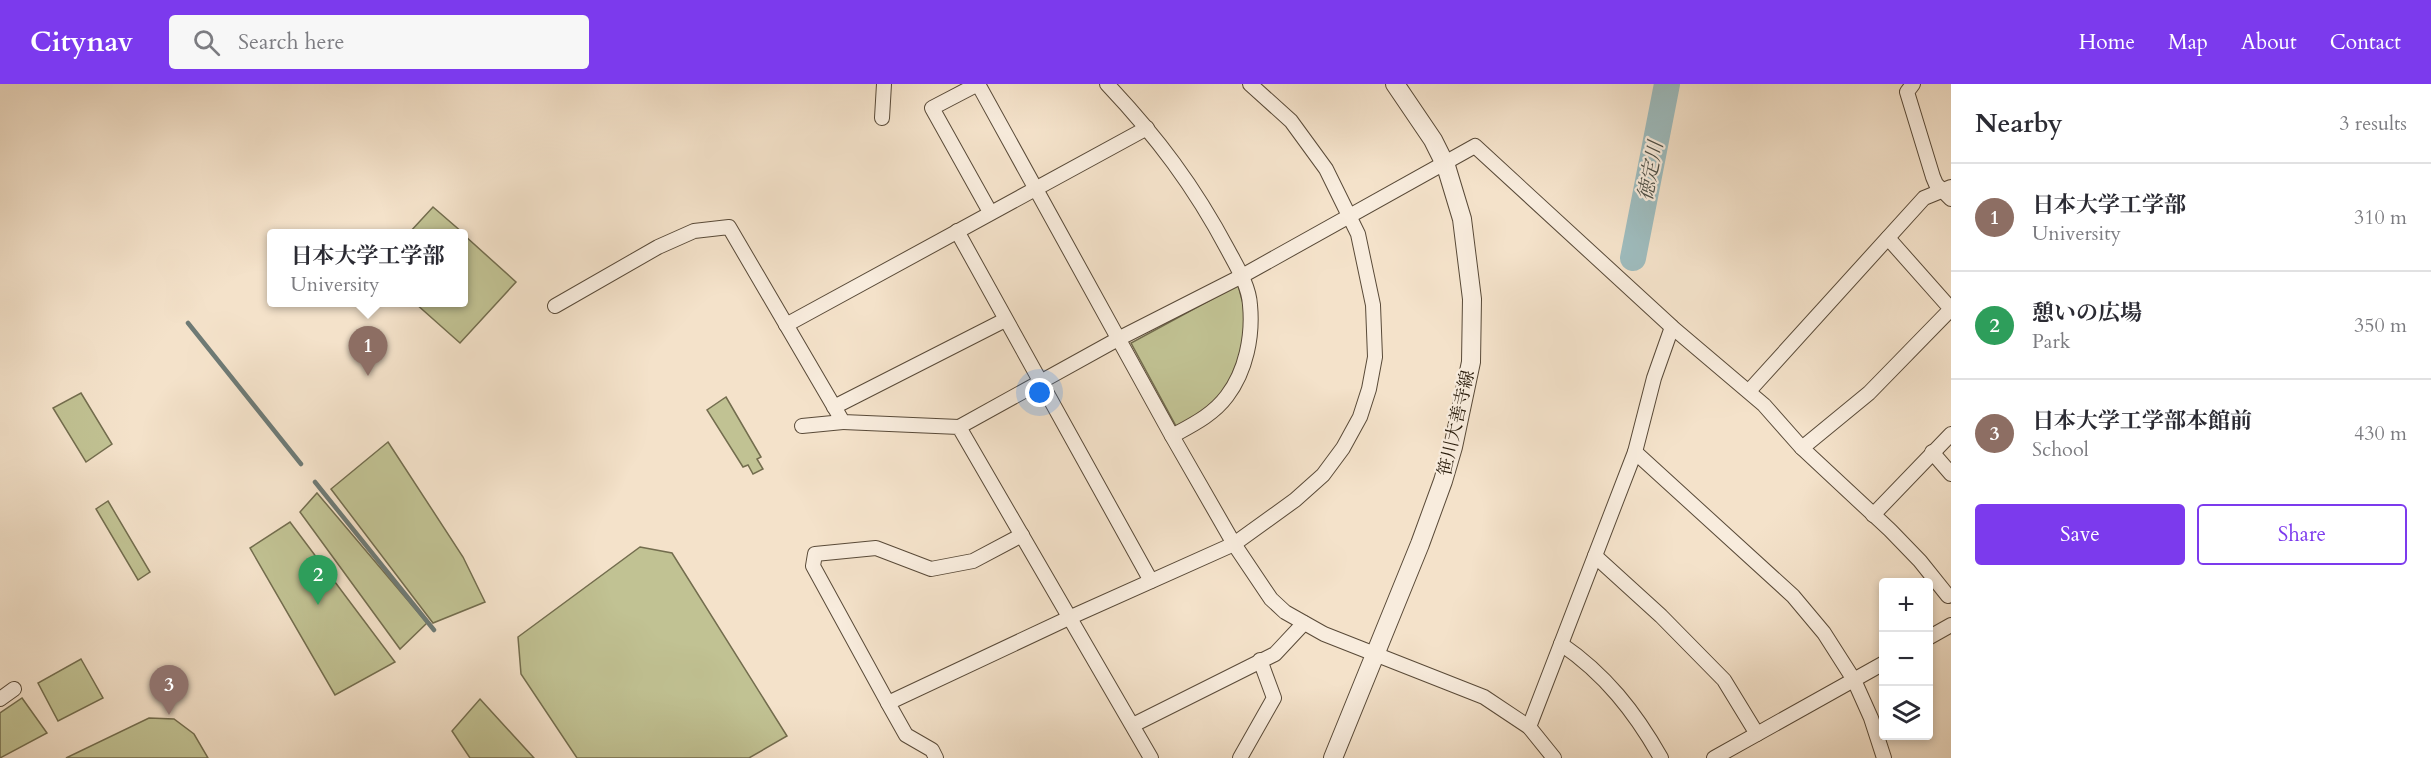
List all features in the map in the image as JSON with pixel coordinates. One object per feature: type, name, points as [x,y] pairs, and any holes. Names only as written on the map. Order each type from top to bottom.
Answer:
[{"type":"street","points":[[882,118],[884,84]]},
{"type":"street","points":[[990,212],[932,108],[978,84],[1172,436],[1234,544],[1271,599],[1304,623],[1324,633],[1484,697],[1529,728],[1554,758]]},
{"type":"street","points":[[1107,84],[1147,128],[1179,169],[1220,234],[1242,276],[1250,304],[1248,346],[1241,372],[1226,397],[1210,415],[1172,436]]},
{"type":"street","points":[[888,702],[1071,616],[1234,544],[1295,500],[1323,475],[1343,448],[1360,417],[1369,389],[1375,357],[1373,305],[1358,234],[1326,169],[1291,121],[1250,84]]},
{"type":"street","name":"笹川大善寺線","points":[[1333,758],[1420,544],[1443,481],[1471,362],[1472,299],[1462,219],[1444,163],[1433,140],[1395,84]]},
{"type":"street","points":[[1912,84],[1907,92],[1933,177],[1948,192]]},
{"type":"street","points":[[786,325],[1147,128]]},
{"type":"street","points":[[802,426],[843,422],[959,427],[1118,339],[1242,276],[1475,146],[1672,327],[1749,390],[1802,448],[1920,561],[1950,597]]},
{"type":"street","points":[[1749,390],[1924,198],[1948,192]]},
{"type":"street","points":[[555,306],[658,247],[694,231],[729,227],[843,422]]},
{"type":"street","points":[[957,231],[1151,581]]},
{"type":"street","points":[[1802,448],[1869,393],[1951,309],[1888,238]]},
{"type":"street","points":[[834,407],[1005,321]]},
{"type":"street","points":[[1529,728],[1635,452],[1654,378],[1672,327]]},
{"type":"street","points":[[959,427],[1071,616],[1151,758]]},
{"type":"street","points":[[1873,515],[1951,434]]},
{"type":"street","points":[[1635,452],[1793,596],[1824,633],[1854,680],[1871,718],[1884,758]]},
{"type":"street","points":[[1932,452],[1951,474]]},
{"type":"street","points":[[936,758],[932,750],[906,735],[813,566],[815,554],[876,548],[932,569],[974,561],[1022,535]]},
{"type":"street","points":[[1595,556],[1661,616],[1724,680],[1757,734]]},
{"type":"street","points":[[1133,725],[1275,654],[1304,623]]},
{"type":"street","points":[[1933,636],[1951,625]]},
{"type":"street","points":[[1561,644],[1584,660],[1620,695],[1643,726],[1661,758]]},
{"type":"street","points":[[1240,758],[1274,698],[1260,660]]},
{"type":"street","points":[[1714,758],[1879,666]]},
{"type":"street","points":[[0,699],[14,689]]},
{"type":"green space","points":[[433,207],[458,229],[413,229]]},
{"type":"green space","points":[[468,239],[516,282],[460,343],[420,307],[468,307]]},
{"type":"green space","points":[[1238,285],[1245,311],[1243,349],[1224,393],[1201,415],[1176,426],[1131,343]]},
{"type":"green space","points":[[81,393],[112,444],[86,462],[53,408]]},
{"type":"green space","points":[[726,397],[761,457],[757,459],[763,469],[753,474],[748,465],[743,467],[707,410]]},
{"type":"green space","points":[[388,442],[463,557],[485,602],[433,623],[331,489]]},
{"type":"green space","points":[[317,493],[427,623],[400,649],[300,512]]},
{"type":"green space","points":[[108,501],[150,572],[138,580],[96,509]]},
{"type":"green space","points":[[290,522],[395,662],[335,695],[250,548]]},
{"type":"green space","points":[[640,547],[672,553],[787,736],[749,758],[577,758],[521,674],[518,637]]},
{"type":"green space","points":[[81,659],[103,698],[58,721],[38,683]]},
{"type":"green space","points":[[22,698],[47,733],[0,758],[0,713]]},
{"type":"green space","points":[[480,699],[534,758],[470,758],[452,731]]},
{"type":"green space","points":[[149,718],[174,719],[194,734],[208,758],[66,758]]},
{"type":"waterway","name":"徳定川","points":[[1633,258],[1667,84]]},
{"type":"waterway","points":[[188,323],[301,464]]},
{"type":"waterway","points":[[315,482],[434,630]]},
{"type":"place","name":"日本大学工学部","points":[[368,376]]},
{"type":"place","name":"憩いの広場","points":[[318,605]]},
{"type":"place","name":"日本大学工学部本館前","points":[[169,715]]}]
